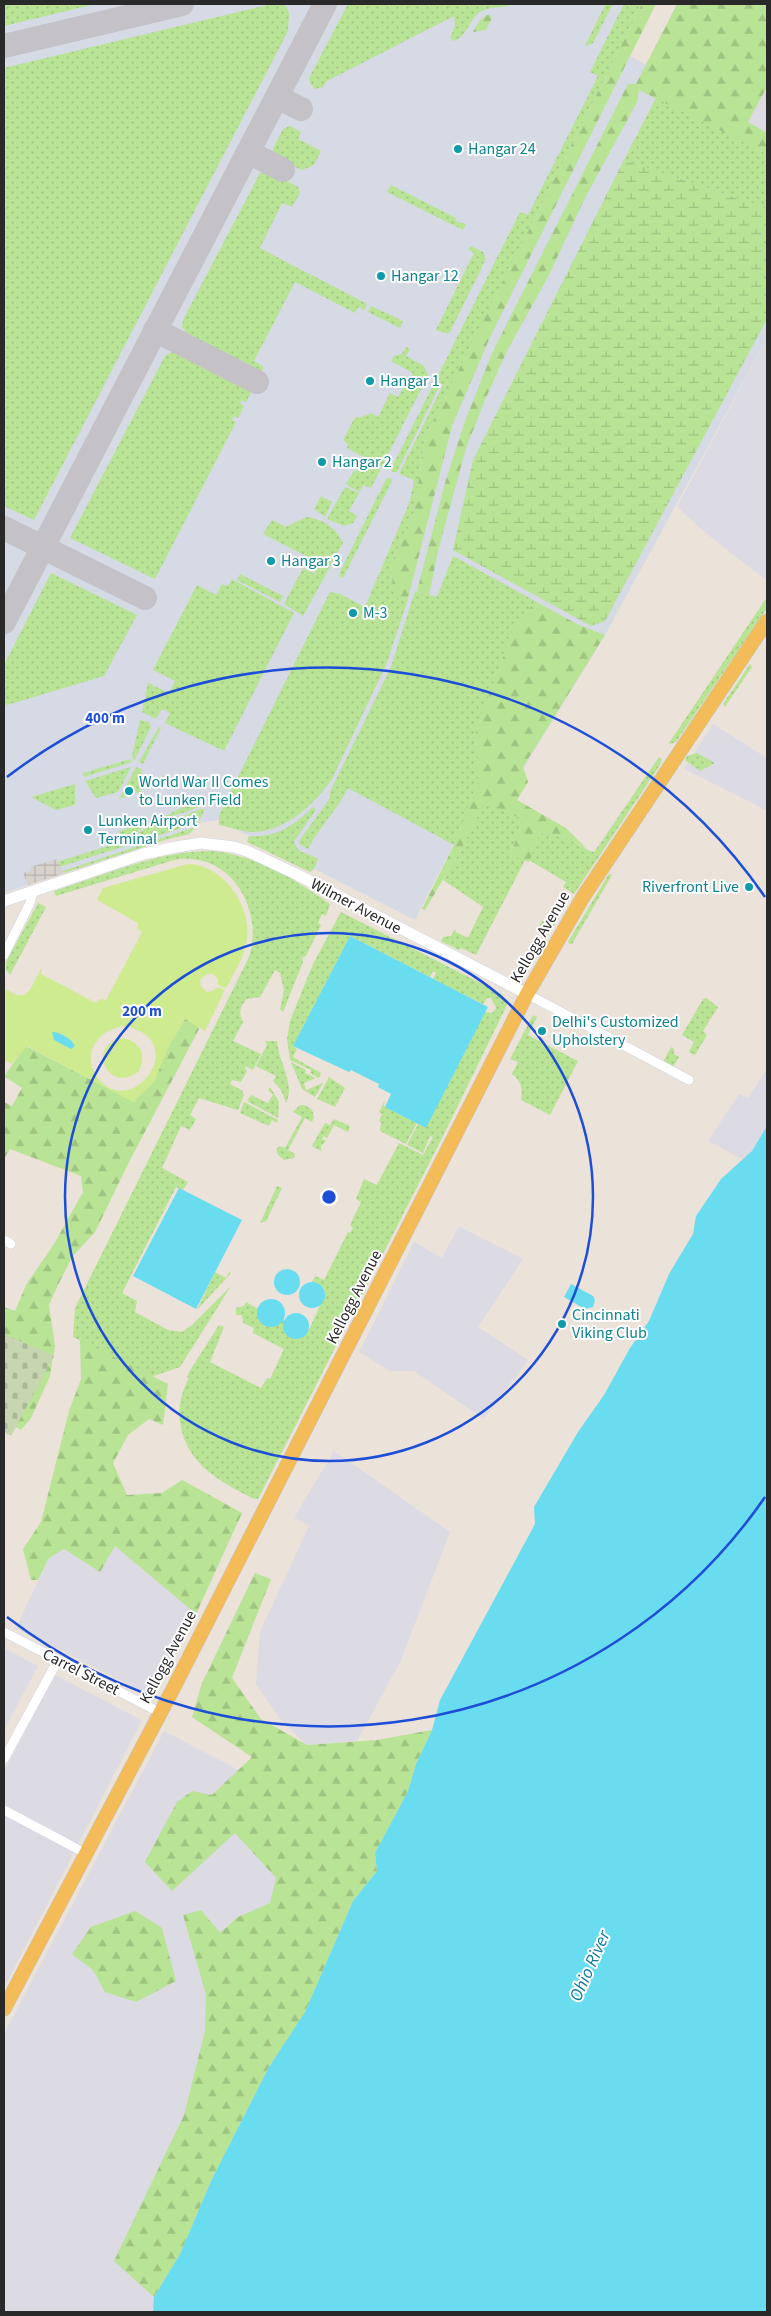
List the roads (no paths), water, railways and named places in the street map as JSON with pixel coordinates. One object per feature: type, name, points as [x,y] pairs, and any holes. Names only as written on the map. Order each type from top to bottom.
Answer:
[{"type":"main road","name":"Kellogg Avenue","points":[[4,2010],[7,1994],[85,1853],[159,1712],[390,1266],[527,994],[583,897],[767,621]]},
{"type":"street","name":"Wilmer Avenue","points":[[4,901],[143,854],[176,846],[201,844],[234,847],[247,851],[296,874],[689,1080]]},
{"type":"street","points":[[4,955],[30,902],[33,891]]},
{"type":"street","name":"Carrel Street","points":[[4,1632],[159,1712]]},
{"type":"street","points":[[4,1759],[58,1660]]},
{"type":"street","points":[[4,1810],[85,1853]]},
{"type":"water","points":[[350,936],[488,1007],[426,1128],[385,1107],[391,1094],[378,1087],[379,1084],[293,1046]]},
{"type":"water","points":[[52,1032],[65,1036],[75,1046],[71,1049],[54,1040]]},
{"type":"water","name":"Ohio River","points":[[767,1126],[767,2312],[153,2312],[154,2297],[180,2254],[212,2179],[269,2067],[305,2012],[353,1901],[377,1871],[375,1853],[408,1791],[416,1764],[432,1730],[440,1700],[535,1524],[534,1507],[578,1432],[604,1395],[630,1348],[649,1321],[669,1274],[693,1234],[696,1216],[721,1179],[752,1151]]},
{"type":"water","points":[[179,1188],[242,1220],[196,1309],[133,1276]]},
{"type":"water","points":[[287,1269],[297,1272],[300,1282],[297,1292],[287,1295],[277,1292],[274,1282],[277,1272]]},
{"type":"water","points":[[312,1282],[321,1286],[325,1295],[321,1304],[312,1308],[303,1304],[299,1295],[303,1286]]},
{"type":"water","points":[[571,1284],[593,1296],[595,1300],[593,1307],[585,1309],[564,1297]]},
{"type":"water","points":[[271,1299],[281,1303],[285,1313],[281,1323],[271,1327],[261,1323],[257,1313],[261,1303]]},
{"type":"water","points":[[296,1313],[305,1317],[309,1326],[305,1335],[296,1339],[287,1335],[283,1326],[287,1317]]},
{"type":"place","name":"Hangar 24","points":[[458,149]]},
{"type":"place","name":"Hangar 12","points":[[381,276]]},
{"type":"place","name":"Hangar 1","points":[[370,381]]},
{"type":"place","name":"Hangar 2","points":[[322,462]]},
{"type":"place","name":"Hangar 3","points":[[271,561]]},
{"type":"place","name":"M-3","points":[[353,613]]},
{"type":"place","name":"World War II Comes to Lunken Field","points":[[129,791]]},
{"type":"place","name":"Lunken Airport Terminal","points":[[88,830]]},
{"type":"place","name":"Riverfront Live","points":[[749,887]]},
{"type":"place","name":"Delhi's Customized Upholstery","points":[[542,1031]]},
{"type":"place","name":"Cincinnati Viking Club","points":[[562,1324]]}]
